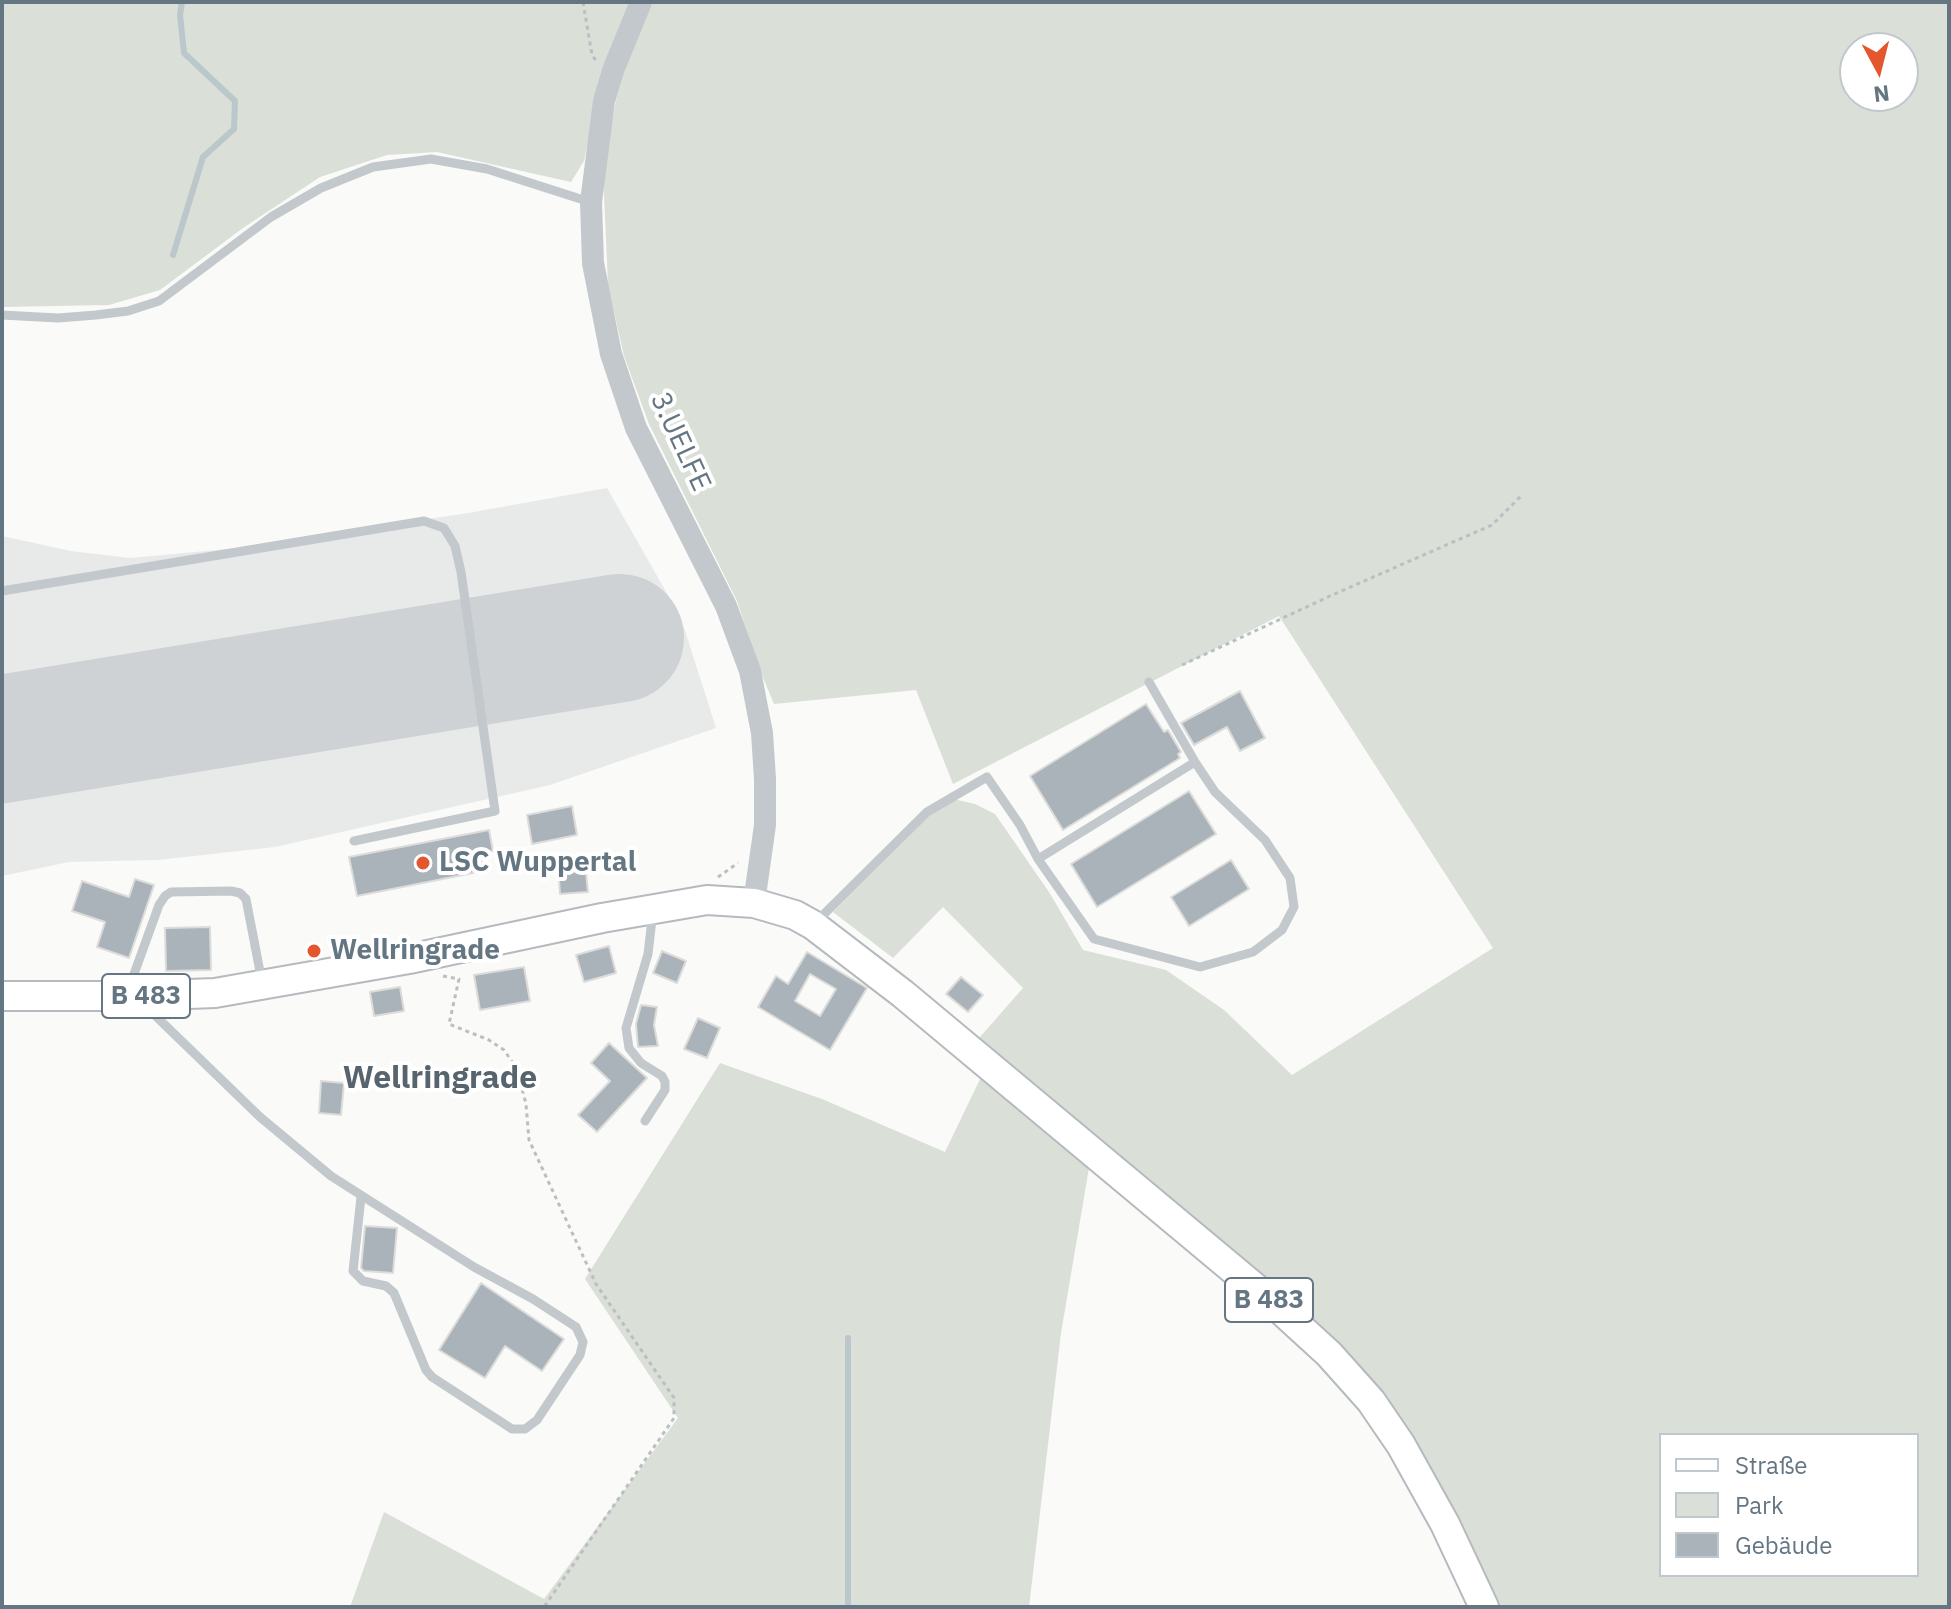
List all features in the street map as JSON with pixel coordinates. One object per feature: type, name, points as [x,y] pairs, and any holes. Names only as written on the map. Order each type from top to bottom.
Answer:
[{"type":"main road","name":"B 483","points":[[2,996],[215,993],[409,959],[654,908],[707,900],[754,903],[795,915],[813,925],[978,1057],[1271,1301],[1329,1354],[1371,1401],[1401,1445],[1445,1524],[1484,1607]]},
{"type":"street","name":"3.UELFE","points":[[641,2],[604,101],[591,202],[593,263],[611,354],[636,428],[726,606],[750,671],[762,733],[765,779],[765,825],[754,903]]},
{"type":"lane","points":[[2,315],[58,318],[96,315],[128,311],[159,301],[271,217],[321,188],[373,167],[431,159],[487,169],[591,202]]},
{"type":"lane","points":[[2,591],[424,521],[444,528],[455,546],[461,572],[495,811],[354,841]]},
{"type":"lane","points":[[813,925],[927,812],[987,777],[1020,825],[1038,859],[1094,939],[1200,967],[1253,952],[1282,930],[1294,907],[1290,878],[1265,840],[1215,792],[1149,682]]},
{"type":"lane","points":[[1038,859],[1195,762]]},
{"type":"lane","points":[[262,986],[246,899],[240,893],[171,892],[165,896],[134,974],[135,996],[293,1146],[361,1197],[576,1327],[583,1342],[580,1355],[537,1420],[525,1429],[512,1429],[432,1377],[426,1370],[394,1293],[386,1286],[363,1281],[353,1271],[361,1197]]},
{"type":"lane","points":[[645,1121],[665,1090],[665,1082],[662,1076],[641,1063],[629,1048],[626,1028],[648,954],[654,908]]},
{"type":"path","points":[[583,2],[592,55],[597,64],[614,68]]},
{"type":"path","points":[[1182,665],[1492,525],[1522,495]]},
{"type":"path","points":[[409,959],[420,970],[459,979],[449,1024],[489,1040],[504,1050],[517,1069],[526,1104],[529,1140],[596,1284],[674,1398],[674,1418],[544,1607]]},
{"type":"shaded area","points":[[607,488],[681,618],[716,728],[550,785],[275,847],[158,860],[69,862],[2,876],[2,536],[71,551],[130,558],[238,548]]},
{"type":"green space","points":[[2,2],[631,2],[597,99],[584,161],[571,182],[437,152],[387,155],[320,177],[243,228],[160,290],[109,305],[2,307]]},
{"type":"green space","points":[[653,2],[1949,2],[1949,1607],[1491,1607],[1376,1400],[973,1045],[1023,988],[943,907],[893,958],[833,912],[930,815],[953,799],[975,804],[995,814],[1049,892],[1083,950],[1166,970],[1224,1010],[1292,1075],[1493,948],[1279,616],[953,784],[916,690],[774,704],[737,601],[649,424],[624,356],[608,285],[603,171],[616,100],[638,30]]},
{"type":"green space","points":[[720,1063],[822,1099],[945,1152],[983,1073],[1090,1162],[1061,1333],[1029,1607],[350,1607],[384,1512],[544,1599],[678,1418],[585,1279]]},
{"type":"building","points":[[1240,691],[1265,738],[1240,751],[1227,727],[1194,745],[1181,723]]},
{"type":"building","points":[[1146,704],[1164,732],[1168,730],[1181,752],[1178,754],[1180,758],[1063,830],[1030,776]]},
{"type":"building","points":[[1189,791],[1216,834],[1097,907],[1071,864]]},
{"type":"building","points":[[572,806],[577,835],[532,844],[527,815]]},
{"type":"building","name":"LSC Wuppertal","points":[[489,830],[493,851],[481,853],[483,871],[357,896],[349,857]]},
{"type":"building","points":[[1231,860],[1249,889],[1189,926],[1171,897]]},
{"type":"building","points":[[585,863],[588,892],[560,894],[558,865]]},
{"type":"building","points":[[135,879],[154,885],[129,958],[97,947],[105,922],[72,911],[82,881],[129,897]]},
{"type":"building","points":[[210,927],[211,970],[166,971],[165,928]]},
{"type":"building","points":[[609,946],[616,973],[584,982],[576,955]]},
{"type":"building","points":[[662,951],[686,961],[677,983],[653,973]]},
{"type":"building","points":[[807,952],[867,988],[830,1050],[758,1007],[776,976],[788,984]],"holes":[[[810,974],[836,989],[820,1016],[795,1001]]]},
{"type":"building","points":[[524,967],[530,1001],[480,1010],[474,975]]},
{"type":"building","points":[[961,977],[983,995],[968,1012],[946,994]]},
{"type":"building","points":[[400,987],[404,1011],[374,1016],[370,992]]},
{"type":"building","points":[[641,1005],[657,1007],[654,1025],[658,1046],[638,1047],[636,1024]]},
{"type":"building","points":[[698,1018],[720,1028],[707,1058],[684,1049]]},
{"type":"building","points":[[609,1043],[647,1078],[597,1132],[578,1115],[610,1081],[591,1063]]},
{"type":"building","points":[[321,1081],[344,1083],[341,1115],[319,1113]]},
{"type":"building","points":[[365,1226],[397,1228],[393,1273],[364,1271],[361,1268]]},
{"type":"building","points":[[481,1283],[564,1339],[542,1371],[505,1346],[485,1378],[439,1350]]},
{"type":"waterway","points":[[173,255],[203,157],[234,129],[235,101],[184,53],[180,15],[182,2]]},
{"type":"waterway","points":[[848,1338],[848,1607]]},
{"type":"runway","points":[[2,739],[620,638]]},
{"type":"place","name":"LSC Wuppertal","points":[[423,863]]},
{"type":"place","name":"Wellringrade","points":[[314,951]]},
{"type":"district","name":"Wellringrade","points":[[440,1079]]}]
